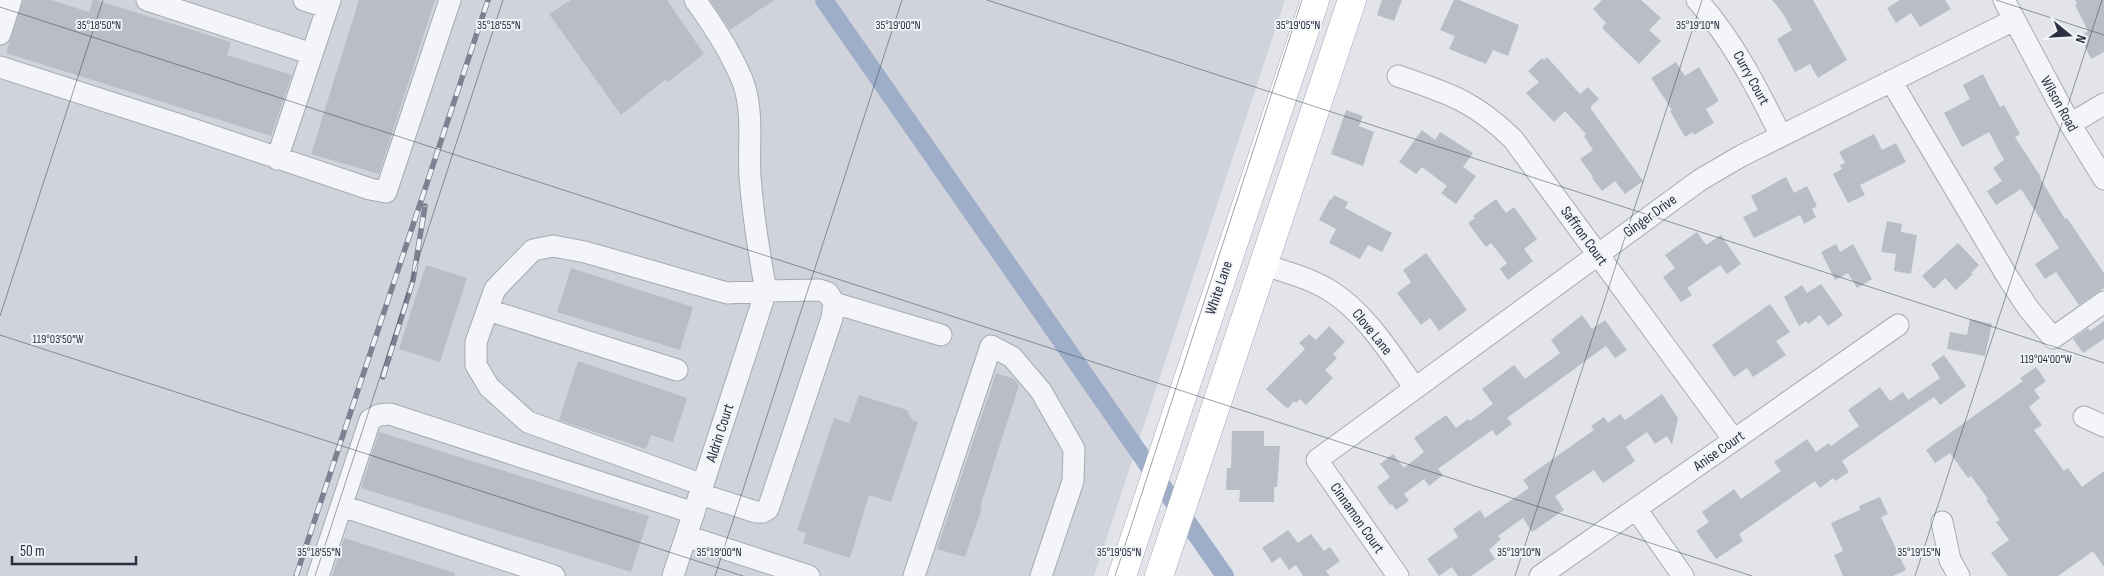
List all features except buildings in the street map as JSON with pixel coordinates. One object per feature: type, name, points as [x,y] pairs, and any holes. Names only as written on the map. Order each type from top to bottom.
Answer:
[{"type":"main road","name":"White Lane","points":[[1128,562],[1168,437],[1315,0]]},
{"type":"main road","points":[[1159,576],[1352,0]]},
{"type":"main road","points":[[1264,265],[1253,249],[1252,240],[1277,114]]},
{"type":"street","points":[[0,34],[11,0]]},
{"type":"street","points":[[147,0],[312,54]]},
{"type":"street","points":[[277,159],[329,4],[304,0]]},
{"type":"street","points":[[0,67],[180,125],[277,159],[370,189],[386,192],[450,0]]},
{"type":"street","points":[[695,0],[721,36],[743,84],[750,114],[750,175],[756,242],[766,291]]},
{"type":"street","name":"Curry Court","points":[[1697,0],[1729,40],[1749,72],[1781,136]]},
{"type":"street","name":"Wilson Road","points":[[2004,0],[2070,124],[2104,179]]},
{"type":"street","name":"Ginger Drive","points":[[1317,460],[1700,180],[1781,136],[2014,20]]},
{"type":"street","name":"Saffron Court","points":[[1398,76],[1450,94],[1473,105],[1513,139],[1734,440]]},
{"type":"street","points":[[1891,81],[2006,276],[2028,308],[2053,338],[2104,302]]},
{"type":"street","points":[[2070,124],[2104,104]]},
{"type":"street","points":[[318,576],[370,420],[379,415],[390,414],[699,498],[756,512],[763,512],[768,509],[832,318],[834,303],[828,292],[819,290],[727,293],[585,252],[553,246],[533,250],[495,289],[476,342],[476,365],[489,387],[528,422],[699,498]]},
{"type":"street","name":"Clove Lane","points":[[1264,265],[1308,280],[1329,290],[1350,305],[1365,320],[1415,388]]},
{"type":"street","name":"Aldrin Court","points":[[673,576],[766,291]]},
{"type":"street","points":[[834,303],[941,335]]},
{"type":"street","points":[[488,310],[677,370]]},
{"type":"street","name":"Anise Court","points":[[1540,576],[1898,325]]},
{"type":"street","points":[[914,576],[991,346],[1012,357],[1041,391],[1074,449],[1072,481],[1041,576]]},
{"type":"street","points":[[2084,417],[2104,426]]},
{"type":"street","name":"Cinnamon Court","points":[[1317,460],[1398,576]]},
{"type":"street","points":[[342,506],[554,576]]},
{"type":"street","points":[[1636,509],[1683,576]]},
{"type":"street","points":[[1942,522],[1950,560],[1959,576]]},
{"type":"street","points":[[686,536],[809,576]]},
{"type":"shaded area","points":[[0,0],[1285,0],[1094,576],[0,576]]},
{"type":"waterway","points":[[824,0],[1225,576]]},
{"type":"railway","points":[[296,576],[488,0]]},
{"type":"railway","points":[[383,377],[413,280],[425,206]]}]
